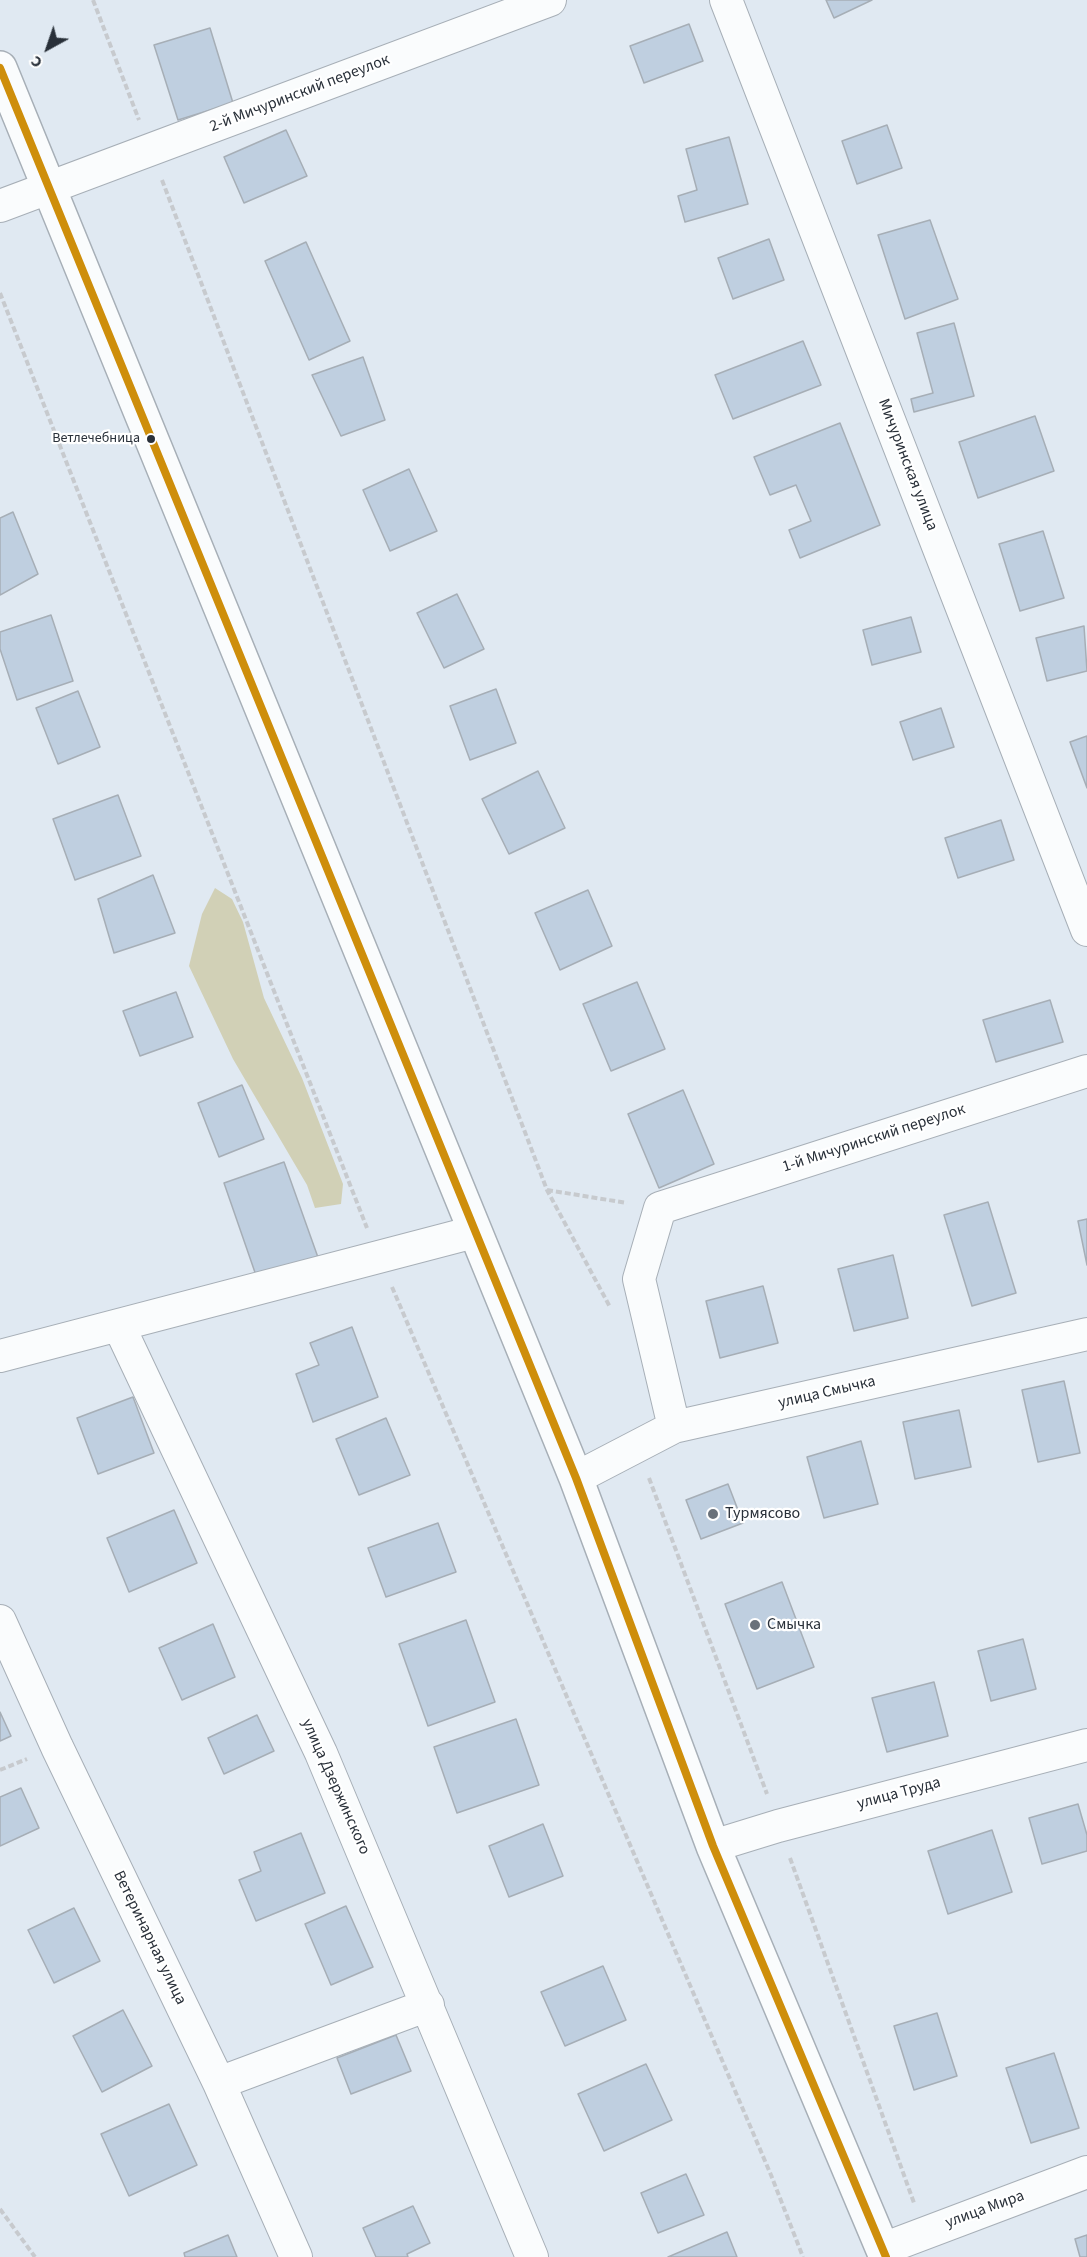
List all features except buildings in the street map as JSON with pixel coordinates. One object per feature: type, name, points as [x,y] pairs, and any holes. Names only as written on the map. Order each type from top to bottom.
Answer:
[{"type":"main road","points":[[0,68],[576,1478],[713,1846],[885,2253]]},
{"type":"street","name":"2-й Мичуринский переулок","points":[[0,206],[550,0]]},
{"type":"street","name":"Мичуринская улица","points":[[726,0],[1087,930]]},
{"type":"street","name":"1-й Мичуринский переулок","points":[[660,1208],[1087,1071]]},
{"type":"street","points":[[660,1208],[639,1279],[674,1427]]},
{"type":"street","points":[[0,1356],[474,1232]]},
{"type":"street","name":"улица Дзержинского","points":[[119,1326],[321,1753],[532,2257]]},
{"type":"street","name":"улица Смычка","points":[[576,1478],[674,1427],[1087,1334]]},
{"type":"street","name":"Ветеринарная улица","points":[[0,1621],[62,1758],[219,2083],[296,2257]]},
{"type":"street","name":"улица Труда","points":[[713,1846],[778,1826],[1087,1745]]},
{"type":"street","points":[[219,2083],[428,2005]]},
{"type":"street","name":"улица Мира","points":[[885,2253],[1087,2172]]},
{"type":"path","points":[[93,0],[547,1190],[613,1314]]},
{"type":"path","points":[[547,1190],[660,1208]]},
{"type":"path","points":[[0,2209],[35,2257]]},
{"type":"green space","points":[[215,888],[232,899],[243,922],[264,998],[302,1078],[343,1184],[341,1204],[315,1208],[307,1185],[233,1059],[189,966],[202,914]]},
{"type":"transit line","points":[[0,68],[576,1478],[713,1846],[886,2257]]},
{"type":"place","name":"Ветлечебница","points":[[151,439]]},
{"type":"place","name":"Турмясово","points":[[713,1514]]},
{"type":"place","name":"Смычка","points":[[755,1625]]}]
